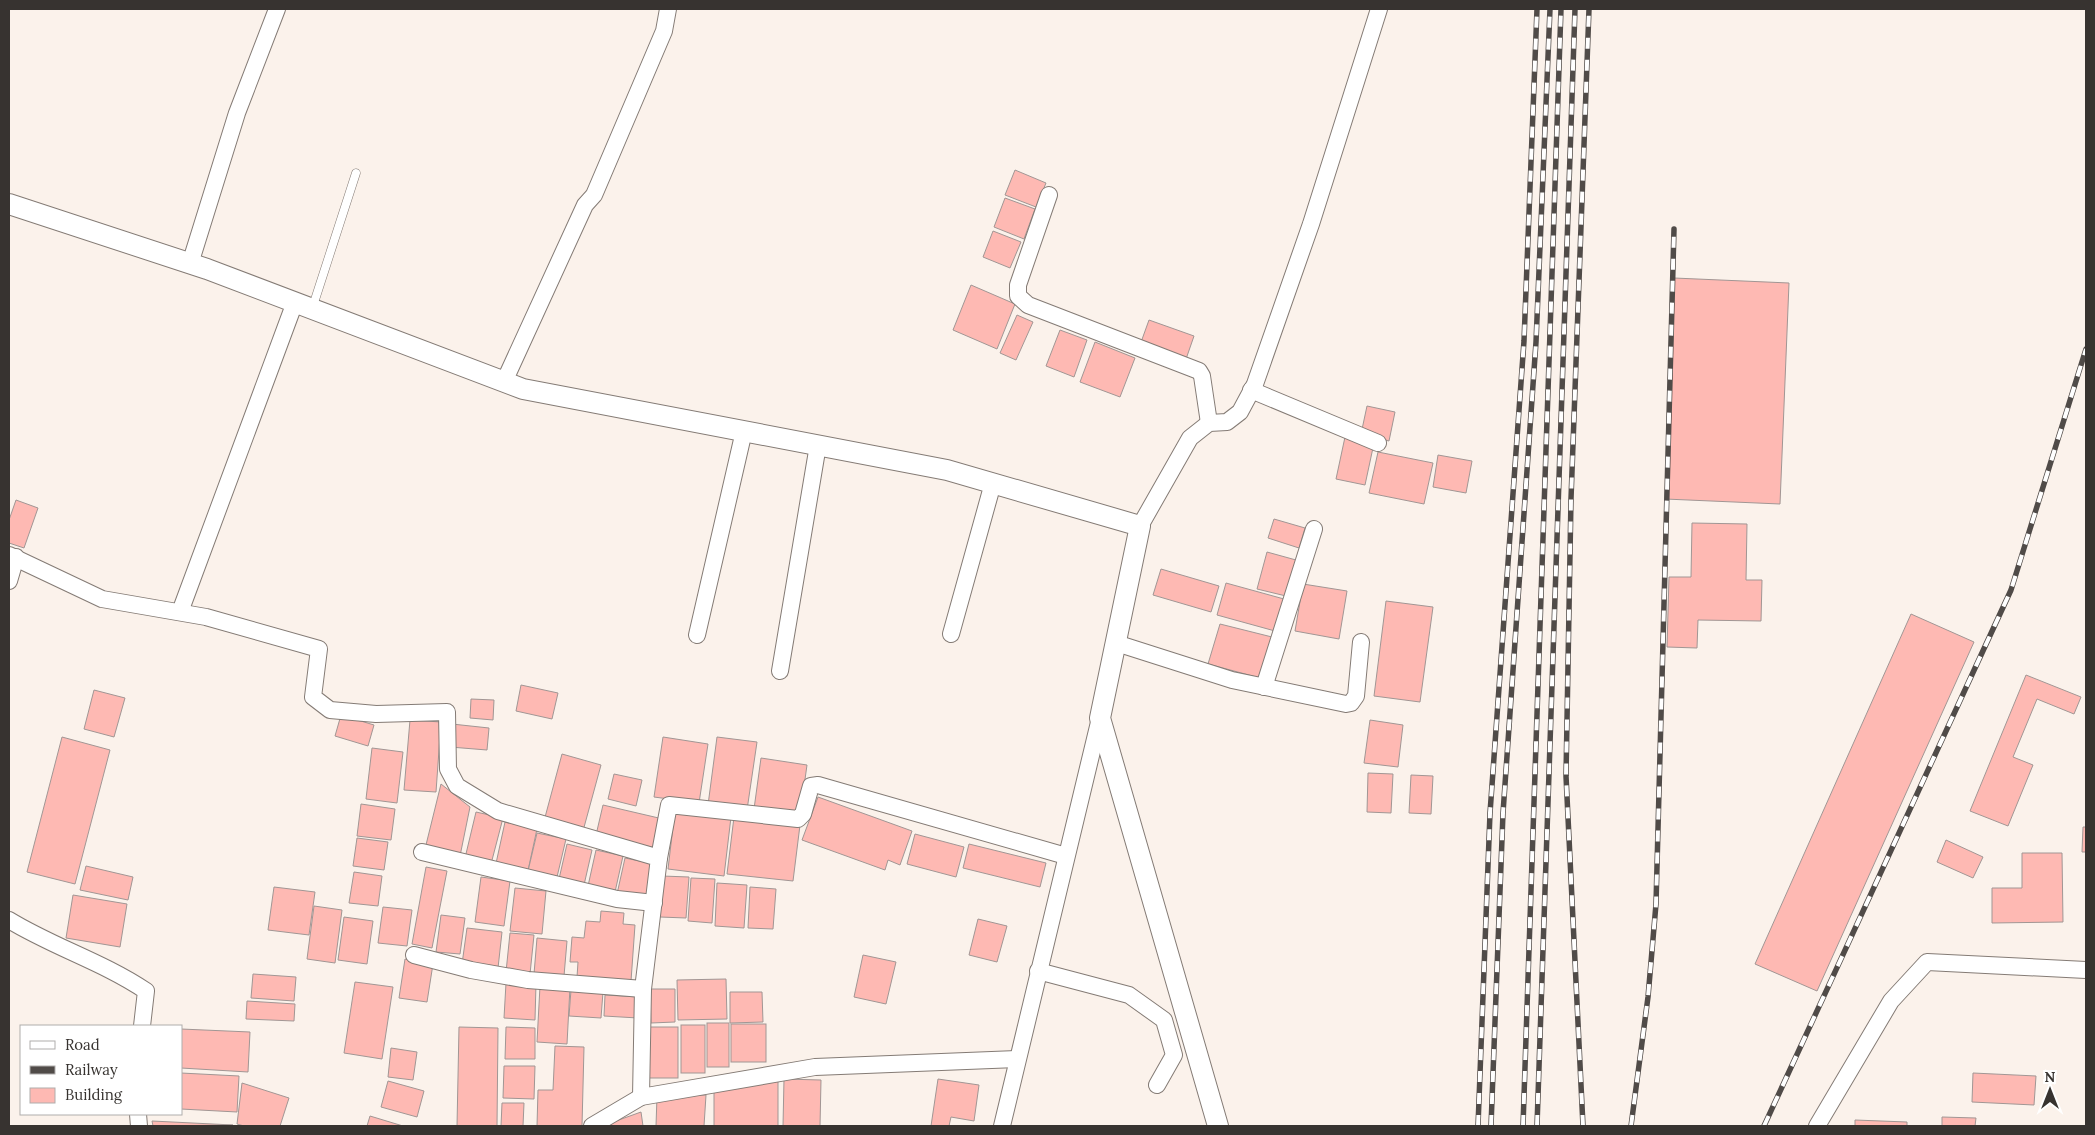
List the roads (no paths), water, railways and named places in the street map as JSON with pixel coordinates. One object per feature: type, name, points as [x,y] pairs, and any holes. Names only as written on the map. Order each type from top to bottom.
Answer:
[{"type":"street","points":[[190,264],[237,112],[277,9]]},
{"type":"street","points":[[504,382],[585,205],[594,195],[664,31],[668,9]]},
{"type":"street","points":[[1002,1126],[1100,718],[1140,526],[1190,438],[1209,423],[1227,422],[1240,412],[1251,390],[1311,224],[1379,9]]},
{"type":"street","points":[[1049,195],[1018,285],[1018,296],[1028,305],[1199,371],[1202,376],[1209,423]]},
{"type":"street","points":[[9,204],[190,264],[523,389],[947,470],[1140,526]]},
{"type":"street","points":[[180,612],[303,305]]},
{"type":"street","points":[[1251,390],[1378,443]]},
{"type":"street","points":[[697,635],[744,431]]},
{"type":"street","points":[[780,671],[818,445]]},
{"type":"street","points":[[951,634],[993,483]]},
{"type":"street","points":[[1264,687],[1314,529]]},
{"type":"street","points":[[9,581],[12,556],[102,599],[206,616],[319,649],[313,697],[330,710],[376,714],[447,712],[448,769],[457,786],[498,811],[659,858]]},
{"type":"street","points":[[1116,643],[1232,680],[1351,704],[1356,696],[1361,642]]},
{"type":"street","points":[[1100,718],[1218,1126]]},
{"type":"street","points":[[641,1096],[643,989],[659,858],[669,805],[798,819],[803,814],[811,786],[818,785],[1066,856]]},
{"type":"street","points":[[422,852],[617,899],[654,904]]},
{"type":"street","points":[[9,920],[38,938],[120,973],[146,991],[142,1025]]},
{"type":"street","points":[[414,955],[471,970],[528,980],[643,989]]},
{"type":"street","points":[[1817,1126],[1891,1001],[1927,962],[2086,970]]},
{"type":"street","points":[[1038,971],[1130,995],[1164,1020],[1174,1056],[1157,1085]]},
{"type":"street","points":[[592,1126],[641,1096],[815,1067],[1017,1058]]},
{"type":"lane","points":[[303,305],[356,173]]},
{"type":"railway","points":[[1478,1126],[1490,813],[1524,341],[1537,9]]},
{"type":"railway","points":[[1491,1126],[1503,813],[1536,342],[1550,9]]},
{"type":"railway","points":[[1523,1126],[1561,9]]},
{"type":"railway","points":[[1537,1126],[1575,9]]},
{"type":"railway","points":[[1583,1126],[1566,776],[1571,499],[1589,9]]},
{"type":"railway","points":[[1631,1126],[1648,997],[1656,904],[1674,229]]},
{"type":"railway","points":[[1764,1126],[2011,590],[2086,349]]}]
